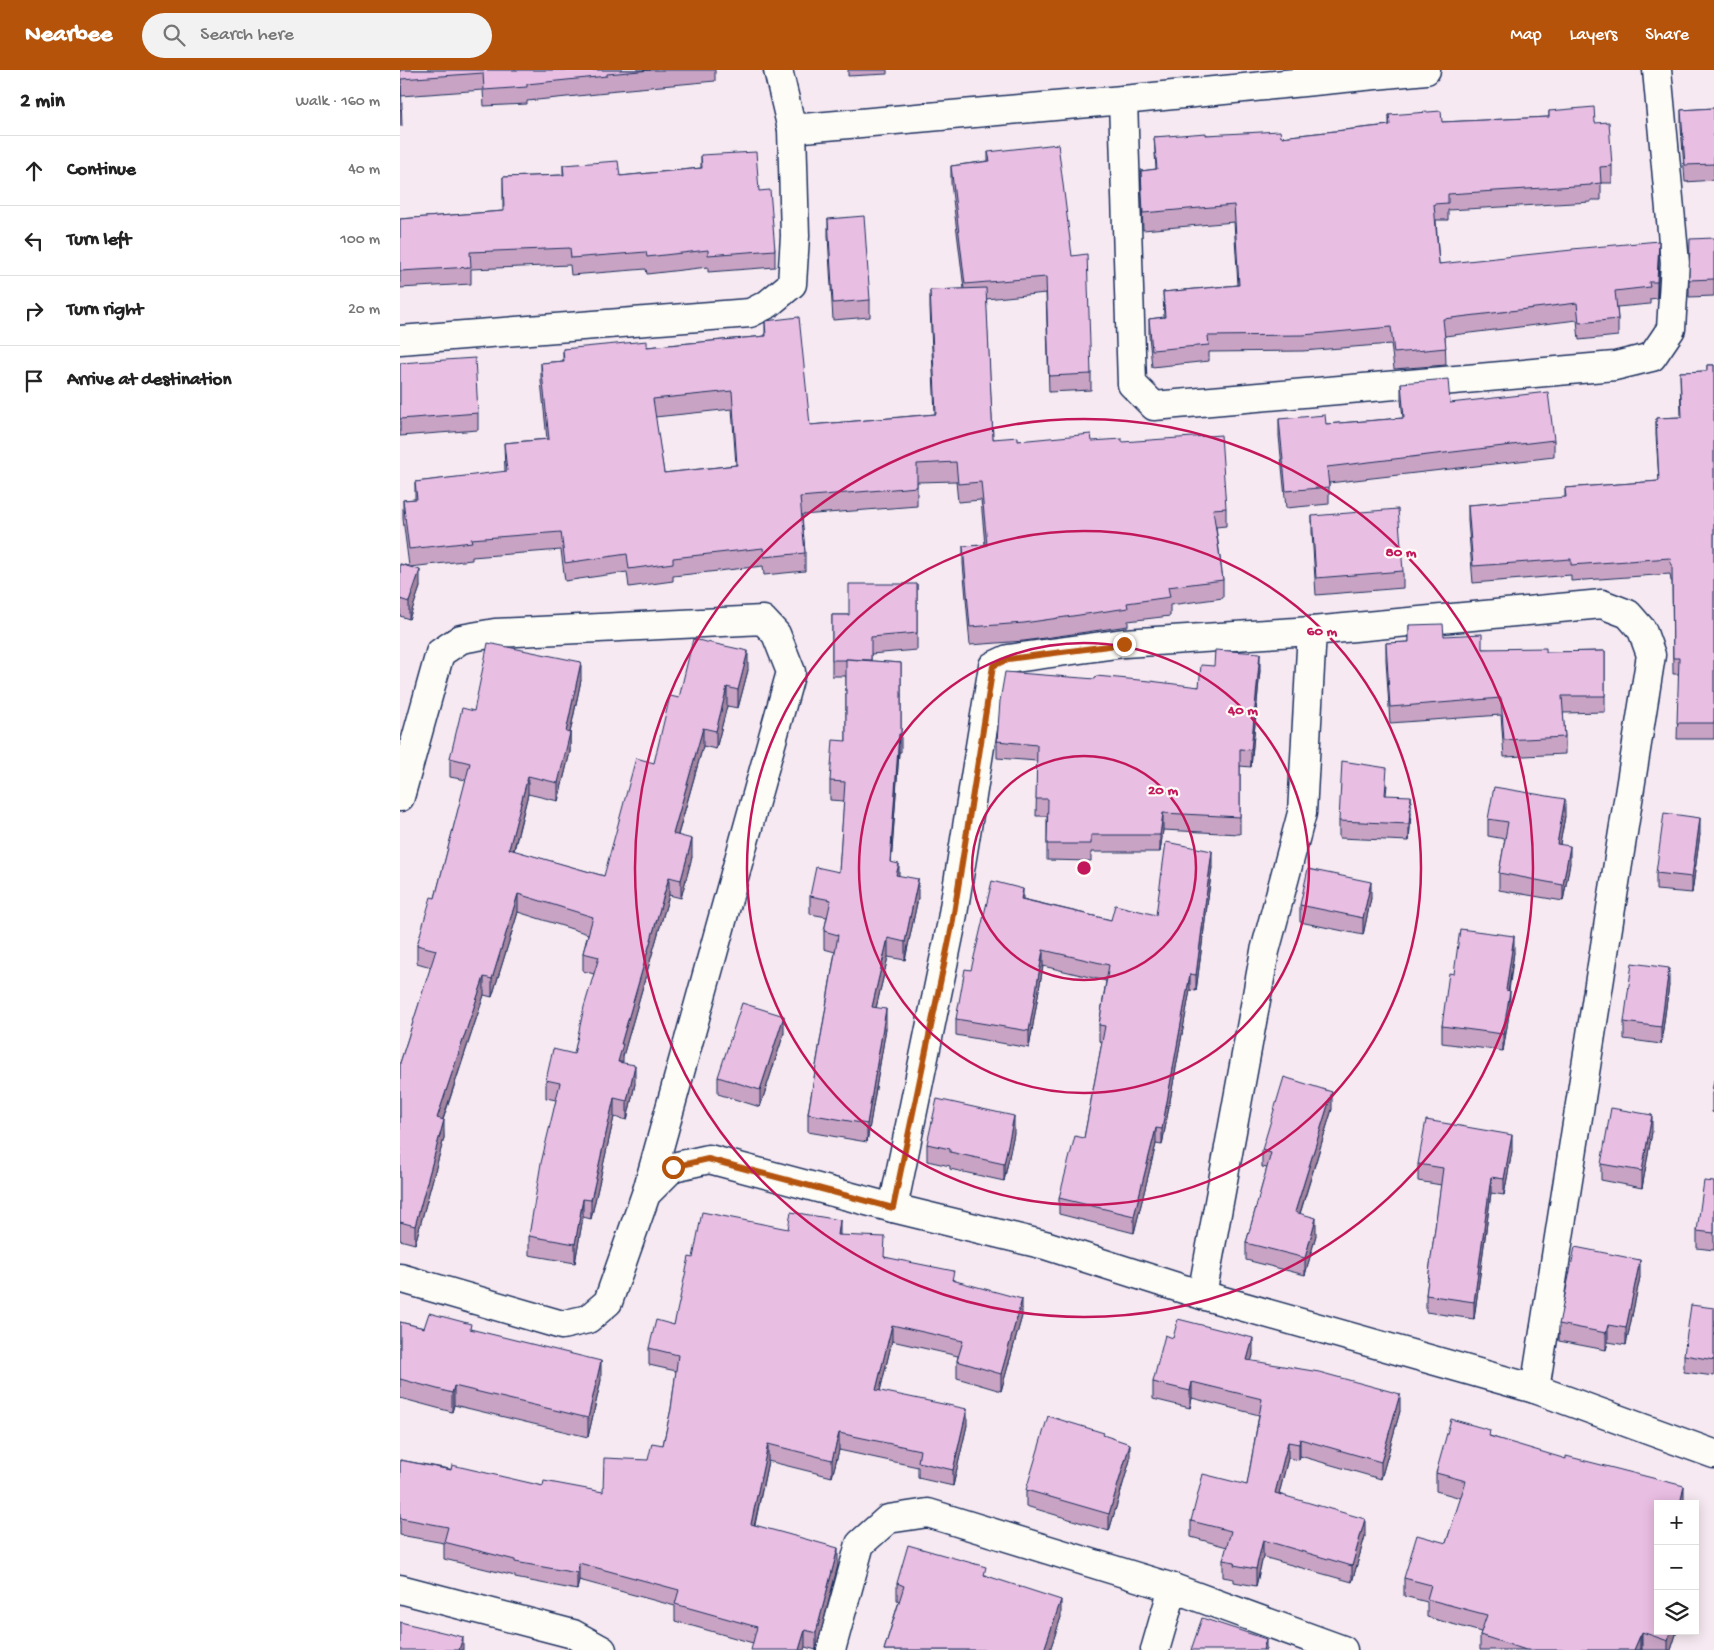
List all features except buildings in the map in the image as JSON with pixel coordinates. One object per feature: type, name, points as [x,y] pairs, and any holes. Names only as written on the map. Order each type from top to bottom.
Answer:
[{"type":"street","points":[[400,340],[750,313],[768,304],[792,284],[795,236],[792,129],[778,70]]},
{"type":"street","points":[[792,129],[1123,100],[1426,70]]},
{"type":"street","points":[[1123,100],[1132,384],[1154,406],[1616,366],[1652,357],[1671,329],[1675,263],[1657,70]]},
{"type":"street","points":[[893,1208],[952,926],[993,666],[1008,659],[1124,644],[1312,631],[1602,604],[1628,614],[1642,630],[1651,655],[1535,1389]]},
{"type":"street","points":[[400,797],[440,653],[461,638],[495,633],[763,620],[776,634],[791,672],[646,1194],[608,1302],[588,1319],[562,1325],[400,1278]]},
{"type":"street","points":[[1202,1295],[1265,951],[1302,812],[1312,631]]},
{"type":"street","points":[[646,1194],[673,1167],[708,1159],[893,1208],[1045,1245],[1202,1295],[1535,1389],[1714,1454]]},
{"type":"street","points":[[831,1650],[860,1544],[888,1519],[928,1513],[1173,1588],[1343,1650]]},
{"type":"street","points":[[1155,1650],[1173,1588]]},
{"type":"street","points":[[400,1589],[573,1634],[602,1650]]},
{"type":"route","points":[[673,1167],[708,1159],[893,1208],[952,926],[993,666],[1008,659],[1124,644]]}]
